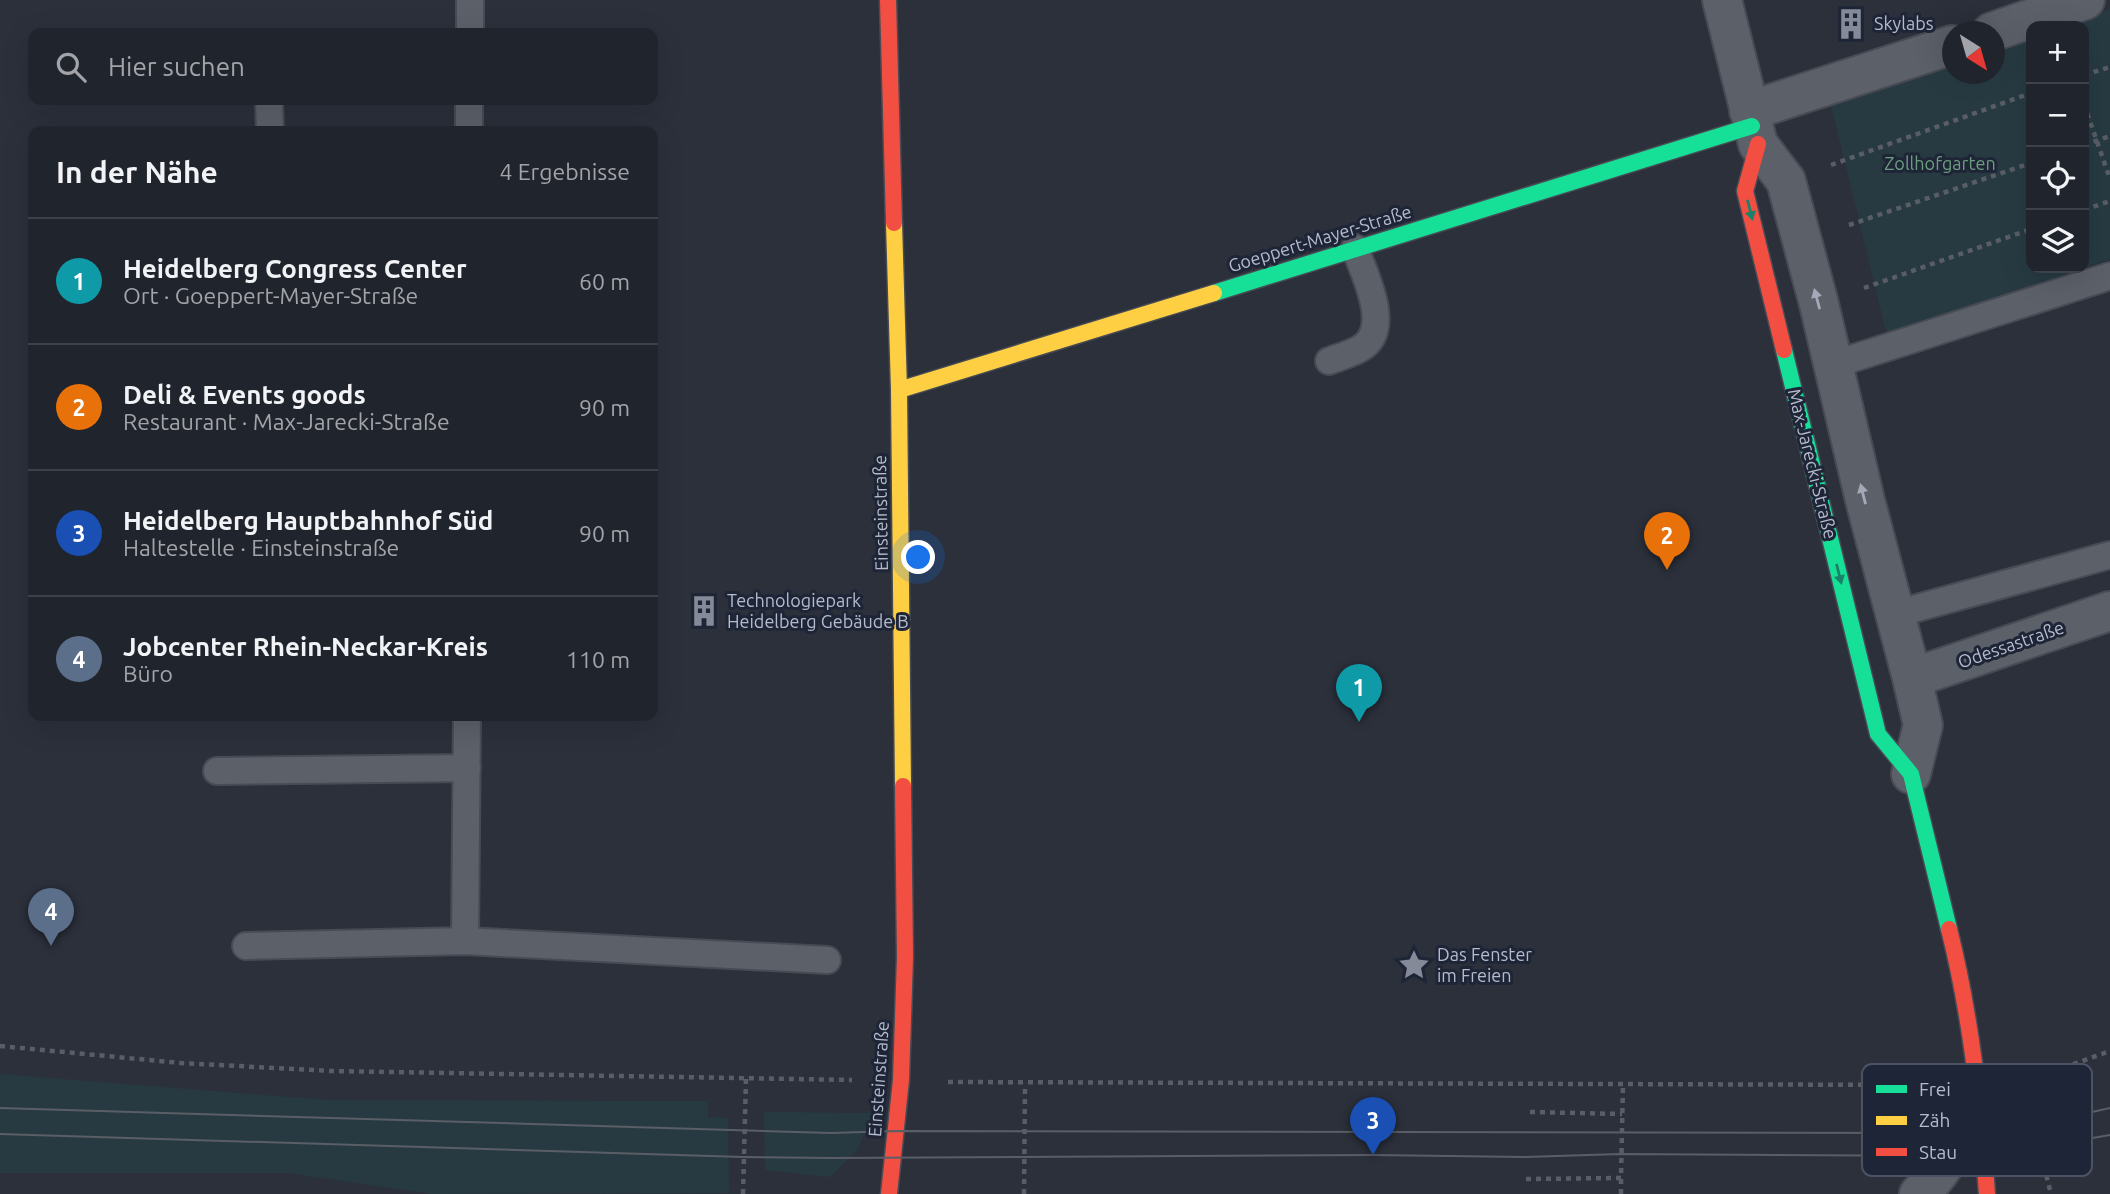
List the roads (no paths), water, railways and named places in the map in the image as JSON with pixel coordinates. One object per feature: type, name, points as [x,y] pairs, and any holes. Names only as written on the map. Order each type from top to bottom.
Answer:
[{"type":"street","name":"Einsteinstraße","points":[[888,0],[899,390],[905,944],[901,1080],[889,1194]]},
{"type":"street","name":"Max-Jarecki-Straße","points":[[1722,0],[1753,127],[1786,181],[1912,678],[1923,726],[1911,774]]},
{"type":"street","points":[[2005,28],[2085,0]]},
{"type":"street","points":[[1753,127],[1942,49]]},
{"type":"street","name":"Goeppert-Mayer-Straße","points":[[899,390],[1753,127]]},
{"type":"street","name":"Max-Jarecki-Straße","points":[[1753,127],[1745,191],[1878,734],[1911,774],[1952,940],[1971,1030],[1974,1064]]},
{"type":"street","name":"Odessastraße","points":[[1912,678],[2110,611]]},
{"type":"street","name":"Max-Jarecki-Straße","points":[[1919,1194],[1939,1176]]},
{"type":"street","name":"Max-Jarecki-Straße","points":[[1986,1176],[1987,1194]]},
{"type":"lane","points":[[470,0],[470,28]]},
{"type":"lane","points":[[269,105],[270,126]]},
{"type":"lane","points":[[469,126],[470,105]]},
{"type":"lane","points":[[1329,361],[1364,346],[1375,334],[1377,314],[1355,248]]},
{"type":"lane","points":[[1832,365],[2110,276]]},
{"type":"lane","points":[[1895,614],[2110,555]]},
{"type":"lane","points":[[465,941],[467,721]]},
{"type":"lane","points":[[217,771],[467,768]]},
{"type":"lane","points":[[246,946],[465,941],[827,960]]},
{"type":"tram line","points":[[0,1108],[831,1133],[1862,1133]]},
{"type":"tram line","points":[[2092,1112],[2110,1108]]},
{"type":"tram line","points":[[0,1134],[743,1157],[1862,1155]]},
{"type":"tram line","points":[[2092,1138],[2110,1135]]},
{"type":"place","name":"Skylabs","points":[[1851,24]]},
{"type":"place","name":"Deli & Events goods","points":[[1667,570]]},
{"type":"place","name":"Technologiepark Heidelberg Gebäude B","points":[[704,611]]},
{"type":"place","name":"Heidelberg Congress Center","points":[[1359,722]]},
{"type":"place","name":"Jobcenter Rhein-Neckar-Kreis","points":[[51,946]]},
{"type":"place","name":"Das Fenster im Freien","points":[[1414,965]]},
{"type":"place","name":"Heidelberg Hauptbahnhof Süd","points":[[1373,1155]]},
{"type":"park label","name":"Zollhofgarten","points":[[1940,164]]}]
